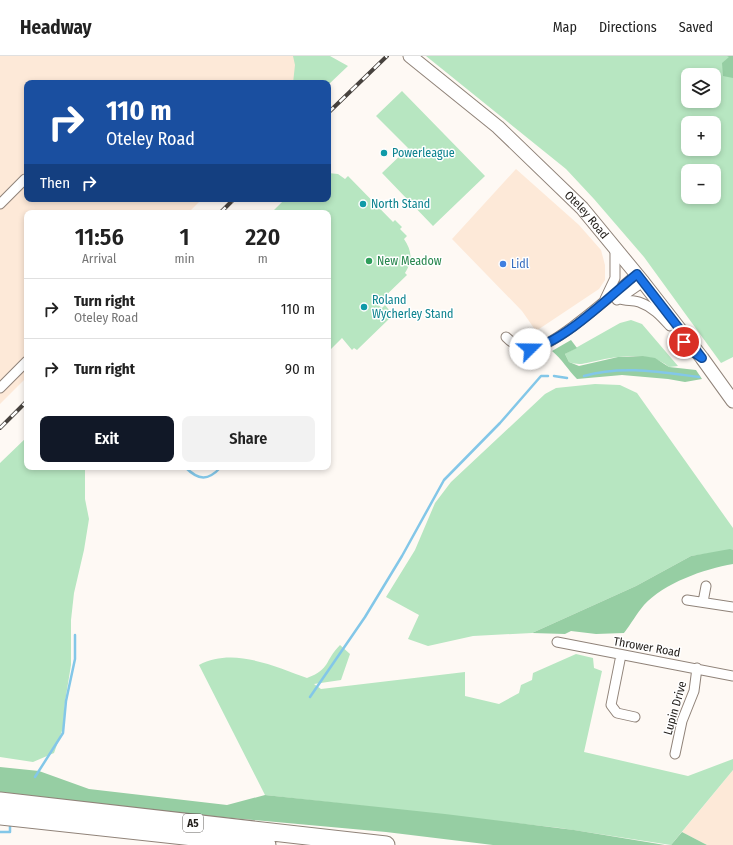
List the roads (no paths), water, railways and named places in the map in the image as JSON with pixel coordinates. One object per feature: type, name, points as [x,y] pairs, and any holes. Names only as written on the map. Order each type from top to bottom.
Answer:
[{"type":"highway","name":"A5","points":[[0,801],[386,845]]},
{"type":"highway","name":"A5","points":[[0,816],[267,845]]},
{"type":"main road","name":"Oteley Road","points":[[412,58],[517,144],[582,208],[640,278],[702,358],[733,401]]},
{"type":"street","points":[[0,204],[24,179]]},
{"type":"street","points":[[602,304],[615,278],[615,248]]},
{"type":"street","points":[[620,299],[640,278]]},
{"type":"street","points":[[506,336],[517,346],[530,349],[538,348],[574,326],[602,304],[640,278]]},
{"type":"street","points":[[602,304],[620,299],[638,302],[649,307],[659,314],[693,352],[702,358]]},
{"type":"street","points":[[0,388],[24,364]]},
{"type":"street","points":[[703,602],[706,586]]},
{"type":"street","points":[[687,600],[733,607]]},
{"type":"street","name":"Thrower Road","points":[[557,642],[733,676]]},
{"type":"street","points":[[621,655],[611,705],[617,713],[635,717]]},
{"type":"street","name":"Lupin Drive","points":[[676,754],[682,721],[694,690],[697,668]]},
{"type":"waterway","points":[[584,376],[613,371],[641,370],[699,377]]},
{"type":"waterway","points":[[310,697],[365,617],[402,556],[444,480],[500,423],[541,376],[548,376]]},
{"type":"waterway","points":[[554,376],[567,378]]},
{"type":"waterway","points":[[188,470],[203,478],[212,475],[218,470]]},
{"type":"waterway","points":[[35,777],[63,733],[66,701],[75,659],[75,635]]},
{"type":"waterway","points":[[0,832],[10,832],[10,824]]},
{"type":"railway","points":[[331,110],[387,56]]},
{"type":"railway","points":[[223,210],[231,202]]},
{"type":"railway","points":[[0,428],[24,404]]},
{"type":"place","name":"Powerleague","points":[[384,153]]},
{"type":"place","name":"North Stand","points":[[363,204]]},
{"type":"place","name":"New Meadow","points":[[369,261]]},
{"type":"place","name":"Lidl","points":[[503,264]]},
{"type":"place","name":"Roland Wycherley Stand","points":[[364,307]]}]
